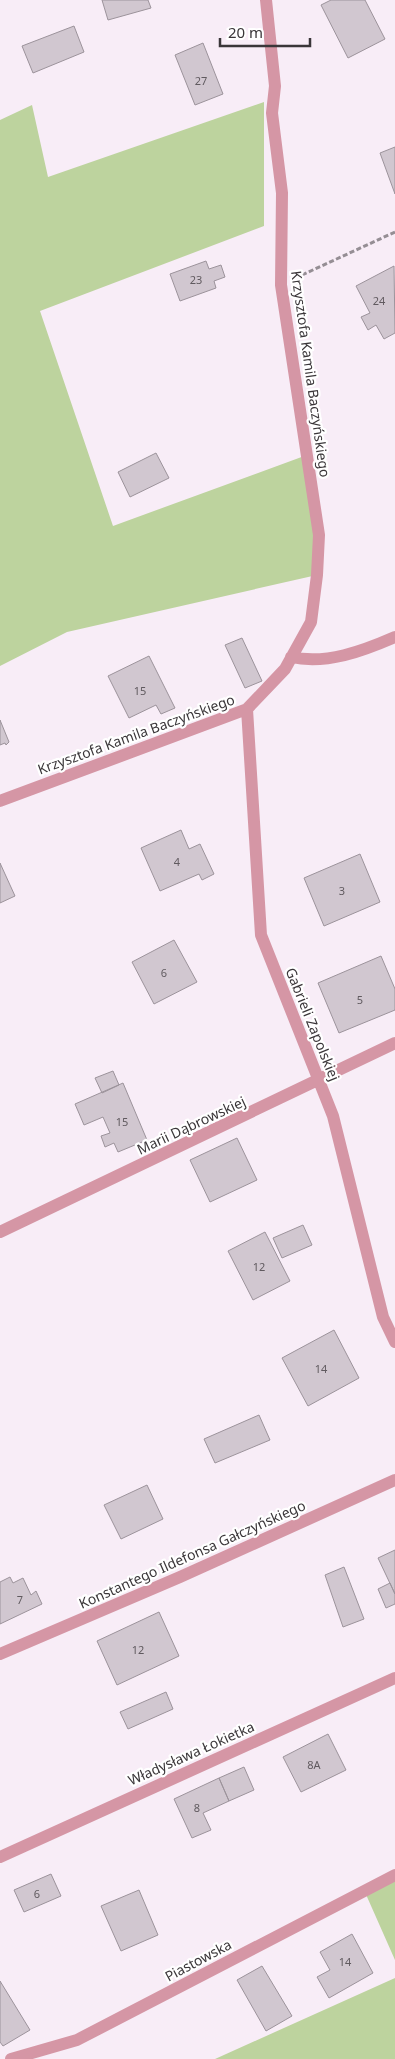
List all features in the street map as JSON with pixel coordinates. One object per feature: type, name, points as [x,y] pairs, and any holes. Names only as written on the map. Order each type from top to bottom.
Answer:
[{"type":"street","name":"Krzysztofa Kamila Baczyńskiego","points":[[0,801],[247,709],[284,669],[311,622],[320,534],[281,284],[282,193],[272,113],[275,86],[266,0]]},
{"type":"street","points":[[291,657],[304,660],[328,660],[395,637]]},
{"type":"street","name":"Gabrieli Zapolskiej","points":[[247,709],[261,935],[333,1116],[383,1317],[395,1342]]},
{"type":"street","name":"Marii Dąbrowskiej","points":[[0,1232],[395,1044]]},
{"type":"street","name":"Konstantego Ildefonsa Gałczyńskiego","points":[[0,1654],[180,1577],[395,1480]]},
{"type":"street","name":"Władysława Łokietka","points":[[0,1857],[395,1678]]},
{"type":"street","name":"Piastowska","points":[[11,2059],[77,2040],[395,1875]]},
{"type":"path","points":[[281,284],[395,232]]},
{"type":"green space","points":[[264,102],[264,226],[40,311],[113,526],[307,455],[317,575],[67,632],[0,666],[0,120],[32,105],[48,177]]},
{"type":"green space","points":[[395,1875],[395,1960],[364,1890]]},
{"type":"green space","points":[[395,1978],[395,2059],[215,2059]]},
{"type":"building","points":[[102,0],[148,0],[151,8],[108,20]]},
{"type":"building","points":[[331,0],[365,0],[385,39],[348,58],[321,5]]},
{"type":"building","points":[[74,26],[84,52],[33,73],[22,46]]},
{"type":"building","points":[[203,43],[223,94],[195,105],[175,55]]},
{"type":"building","points":[[395,147],[395,194],[380,153]]},
{"type":"building","points":[[206,261],[209,269],[221,265],[225,277],[214,281],[216,288],[180,301],[170,274]]},
{"type":"building","points":[[394,266],[395,333],[384,339],[376,325],[368,330],[361,317],[370,313],[356,286]]},
{"type":"building","points":[[156,453],[169,478],[130,497],[118,472]]},
{"type":"building","points":[[242,638],[262,681],[245,688],[225,645]]},
{"type":"building","points":[[149,656],[175,708],[161,714],[156,705],[129,718],[108,676]]},
{"type":"building","points":[[0,720],[9,742],[6,745],[5,743],[0,745]]},
{"type":"building","points":[[181,830],[189,849],[200,844],[214,874],[202,880],[199,874],[160,891],[141,848]]},
{"type":"building","points":[[360,854],[380,902],[324,926],[304,878]]},
{"type":"building","points":[[0,863],[15,896],[0,903]]},
{"type":"building","points":[[174,940],[197,982],[154,1004],[132,962]]},
{"type":"building","points":[[381,956],[395,989],[395,1010],[339,1033],[318,983]]},
{"type":"building","points":[[113,1071],[119,1085],[102,1093],[95,1078]]},
{"type":"building","points":[[123,1083],[147,1140],[118,1152],[114,1143],[105,1147],[101,1136],[110,1133],[103,1117],[84,1125],[75,1104]]},
{"type":"building","points":[[237,1138],[257,1180],[210,1202],[190,1160]]},
{"type":"building","points":[[303,1225],[312,1245],[282,1258],[273,1238]]},
{"type":"building","points":[[265,1232],[290,1281],[253,1300],[228,1251]]},
{"type":"building","points":[[334,1330],[359,1378],[308,1406],[282,1358]]},
{"type":"building","points":[[259,1415],[270,1440],[215,1463],[204,1439]]},
{"type":"building","points":[[147,1485],[163,1519],[121,1539],[104,1505]]},
{"type":"building","points":[[395,1550],[395,1594],[378,1558]]},
{"type":"building","points":[[344,1567],[364,1619],[343,1627],[325,1575]]},
{"type":"building","points":[[10,1577],[13,1583],[23,1578],[31,1595],[36,1591],[42,1604],[0,1624],[0,1582]]},
{"type":"building","points":[[390,1583],[395,1594],[395,1604],[386,1608],[378,1589]]},
{"type":"building","points":[[159,1612],[179,1656],[117,1685],[97,1641]]},
{"type":"building","points":[[166,1692],[173,1709],[128,1729],[120,1712]]},
{"type":"building","points":[[328,1734],[346,1770],[301,1792],[283,1757]]},
{"type":"building","points":[[244,1767],[254,1790],[229,1801],[219,1778]]},
{"type":"building","points":[[219,1778],[229,1801],[203,1813],[211,1830],[192,1838],[174,1799]]},
{"type":"building","points":[[51,1874],[61,1896],[24,1912],[14,1890]]},
{"type":"building","points":[[139,1890],[158,1935],[121,1951],[101,1906]]},
{"type":"building","points":[[352,1934],[373,1973],[329,1998],[317,1977],[330,1970],[320,1952]]},
{"type":"building","points":[[262,1966],[292,2016],[266,2031],[237,1980]]},
{"type":"building","points":[[0,1981],[30,2030],[3,2046],[0,2042]]}]
